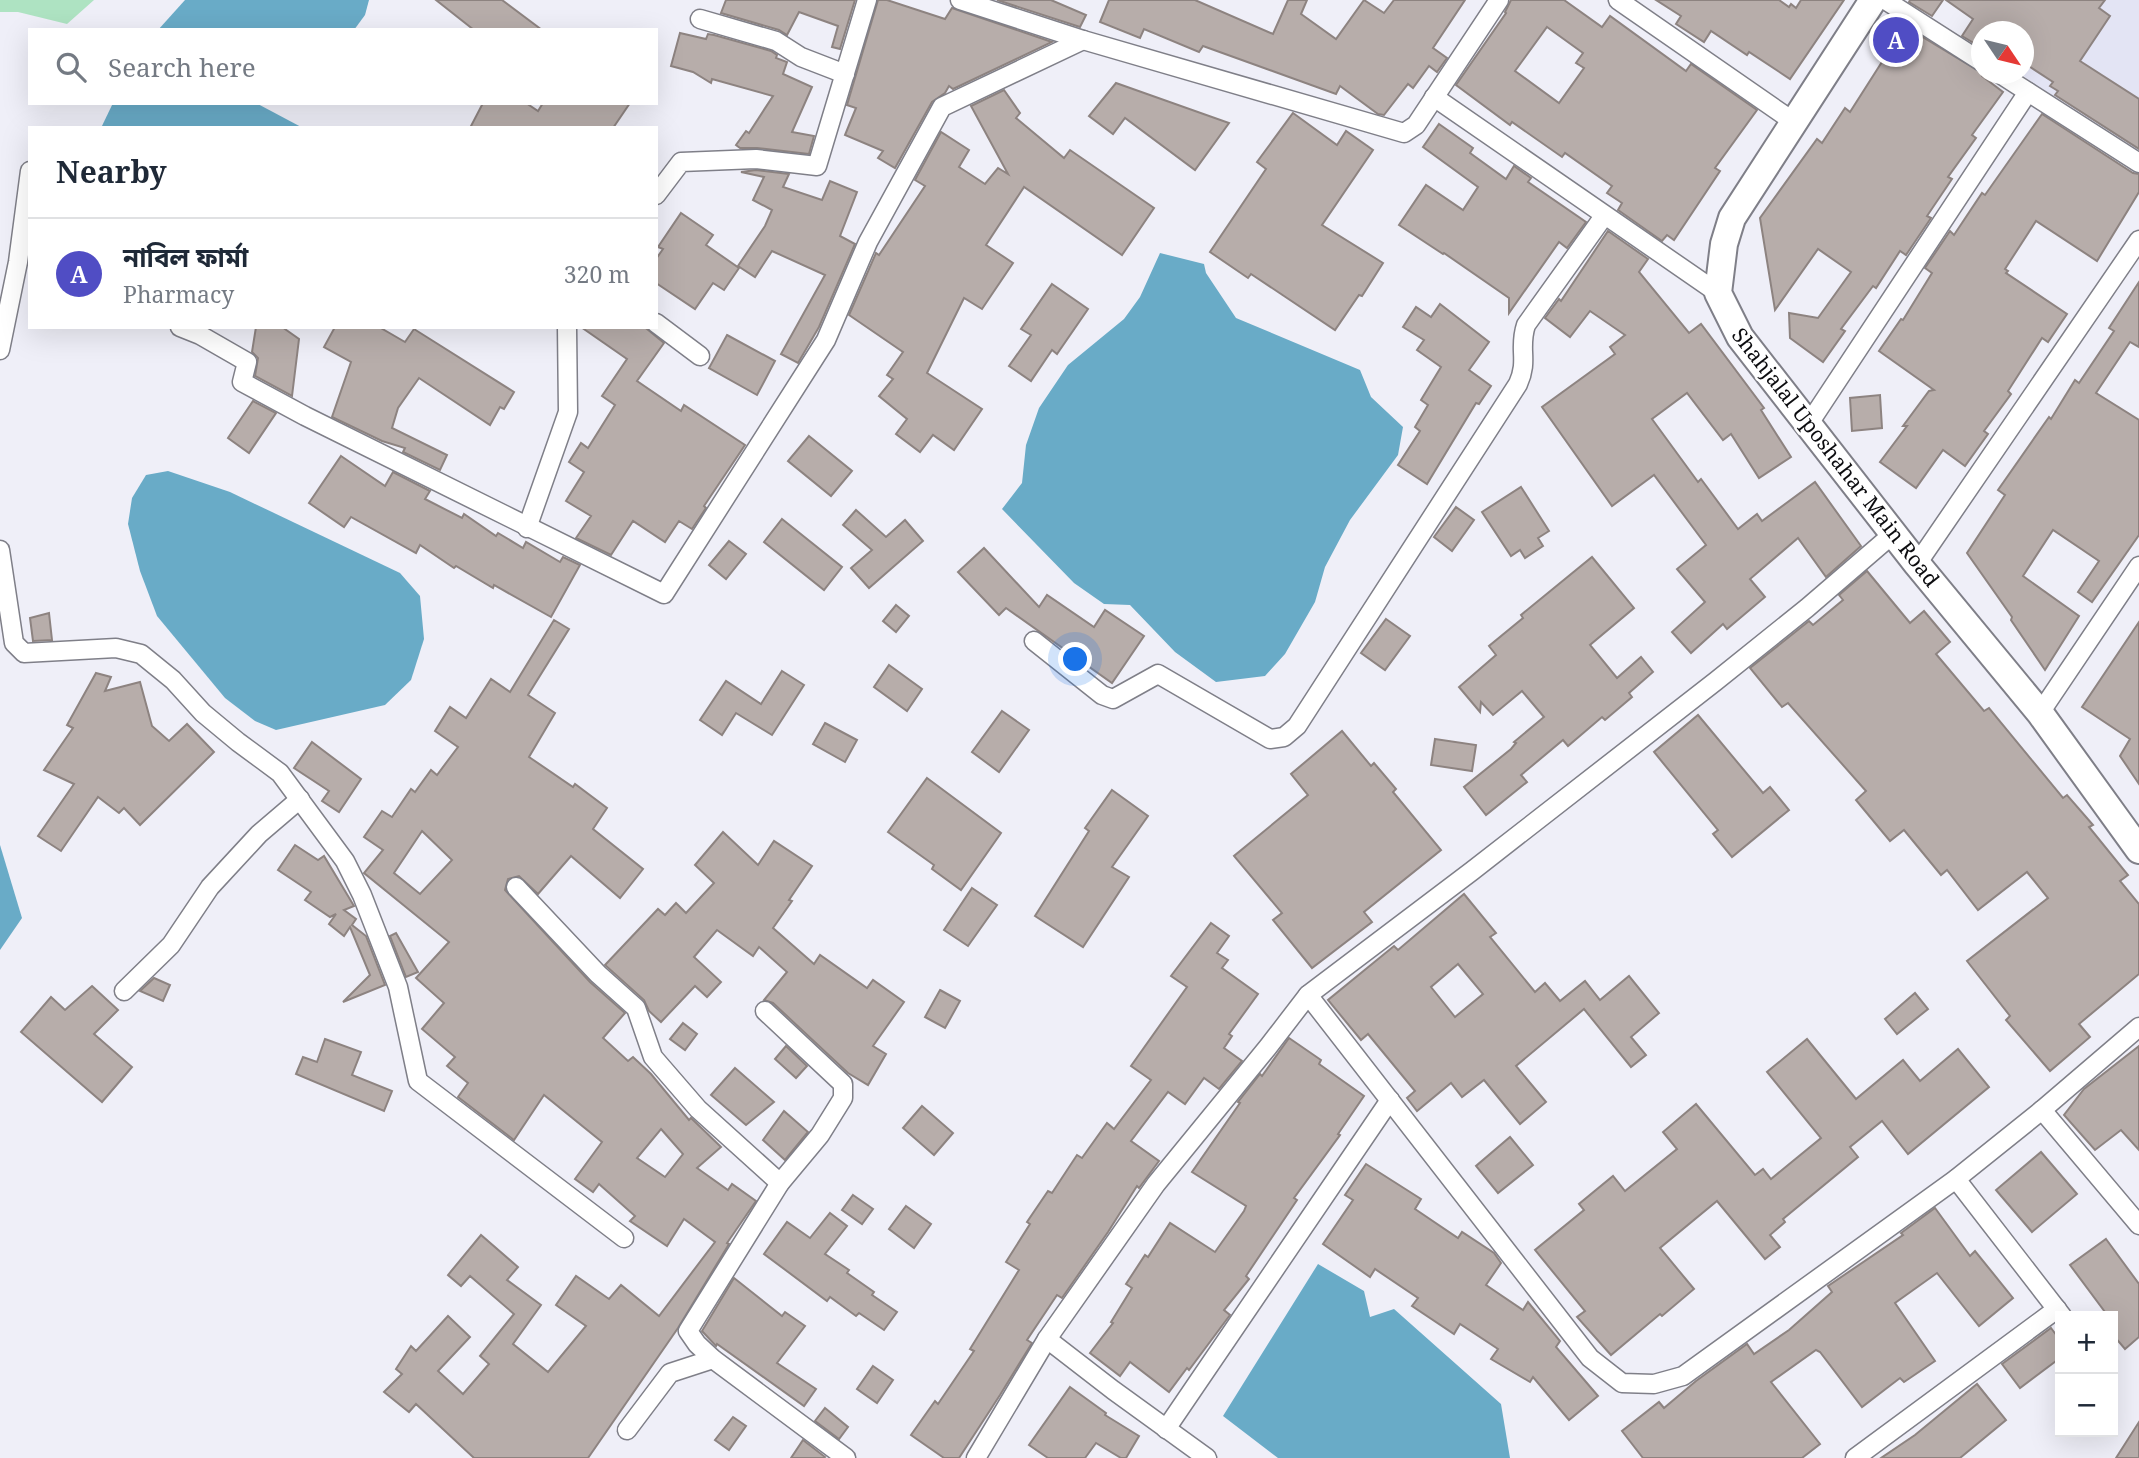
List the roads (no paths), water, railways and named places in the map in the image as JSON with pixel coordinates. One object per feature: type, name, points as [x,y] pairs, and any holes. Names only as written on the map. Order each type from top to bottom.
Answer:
[{"type":"main road","points":[[1718,293],[1724,244],[1732,218],[1873,0]]},
{"type":"main road","name":"Shahjalal Uposhahar Main Road","points":[[1718,293],[1740,337],[1893,534],[2039,713],[2139,850]]},
{"type":"street","points":[[658,192],[681,162],[756,159],[817,166],[867,0]]},
{"type":"street","points":[[960,0],[1083,40],[1404,134],[1416,125],[1499,0]]},
{"type":"street","points":[[1618,0],[1794,121]]},
{"type":"street","points":[[1885,0],[1971,55]]},
{"type":"street","points":[[700,19],[776,41],[801,57],[845,74]]},
{"type":"street","points":[[185,329],[247,362],[242,382],[527,528],[664,594],[826,340],[868,242],[942,107],[1083,40]]},
{"type":"street","points":[[2016,84],[2139,163]]},
{"type":"street","points":[[1808,425],[2028,92]]},
{"type":"street","points":[[1434,97],[1718,293]]},
{"type":"street","points":[[0,350],[24,264],[28,202]]},
{"type":"street","points":[[1034,641],[1102,695],[1113,699],[1158,674],[1270,739],[1284,737],[1297,726],[1518,384],[1525,369],[1522,339],[1526,325],[1604,216]]},
{"type":"street","points":[[1917,564],[2139,240]]},
{"type":"street","points":[[658,324],[700,356]]},
{"type":"street","points":[[527,528],[568,412],[567,329]]},
{"type":"street","points":[[976,1458],[1047,1339],[1156,1184],[1308,995],[1716,681],[1893,534]]},
{"type":"street","points":[[0,550],[14,643],[24,653],[116,648],[141,654],[173,680],[203,713],[280,773],[345,861],[362,895],[398,987],[418,1081],[624,1238]]},
{"type":"street","points":[[2039,713],[2139,565]]},
{"type":"street","points":[[124,991],[171,945],[210,887],[259,834],[300,799]]},
{"type":"street","points":[[516,887],[598,974],[636,1008],[653,1057],[698,1110],[780,1184]]},
{"type":"street","points":[[1308,995],[1590,1358],[1622,1383],[1654,1384],[1683,1376],[1956,1179],[2139,1027]]},
{"type":"street","points":[[765,1012],[843,1084],[842,1098],[820,1135],[780,1184],[688,1331],[713,1359],[846,1458]]},
{"type":"street","points":[[1166,1429],[1390,1100]]},
{"type":"street","points":[[2042,1110],[2139,1225]]},
{"type":"street","points":[[1956,1179],[2058,1311]]},
{"type":"street","points":[[1854,1458],[2055,1317]]},
{"type":"street","points":[[1047,1339],[1207,1458]]},
{"type":"street","points":[[627,1430],[670,1373],[713,1359]]},
{"type":"water","points":[[185,0],[369,0],[365,15],[355,28],[160,28]]},
{"type":"water","points":[[112,105],[260,105],[299,126],[102,126]]},
{"type":"water","points":[[1160,253],[1204,264],[1206,273],[1236,318],[1360,370],[1371,397],[1403,427],[1398,455],[1350,520],[1325,567],[1315,602],[1285,654],[1265,676],[1216,682],[1175,652],[1130,605],[1104,604],[1074,583],[1002,509],[1022,483],[1026,445],[1039,408],[1068,365],[1124,319],[1140,297]]},
{"type":"water","points":[[168,471],[230,492],[400,573],[420,596],[424,639],[411,680],[385,705],[276,730],[255,721],[225,698],[157,616],[140,571],[128,524],[132,498],[146,475]]},
{"type":"water","points":[[0,845],[22,918],[0,950]]},
{"type":"water","points":[[1318,1264],[1364,1291],[1370,1317],[1394,1309],[1501,1404],[1510,1458],[1278,1458],[1223,1416]]},
{"type":"place","name":"নাবিল ফার্মা","points":[[1896,40]]}]
